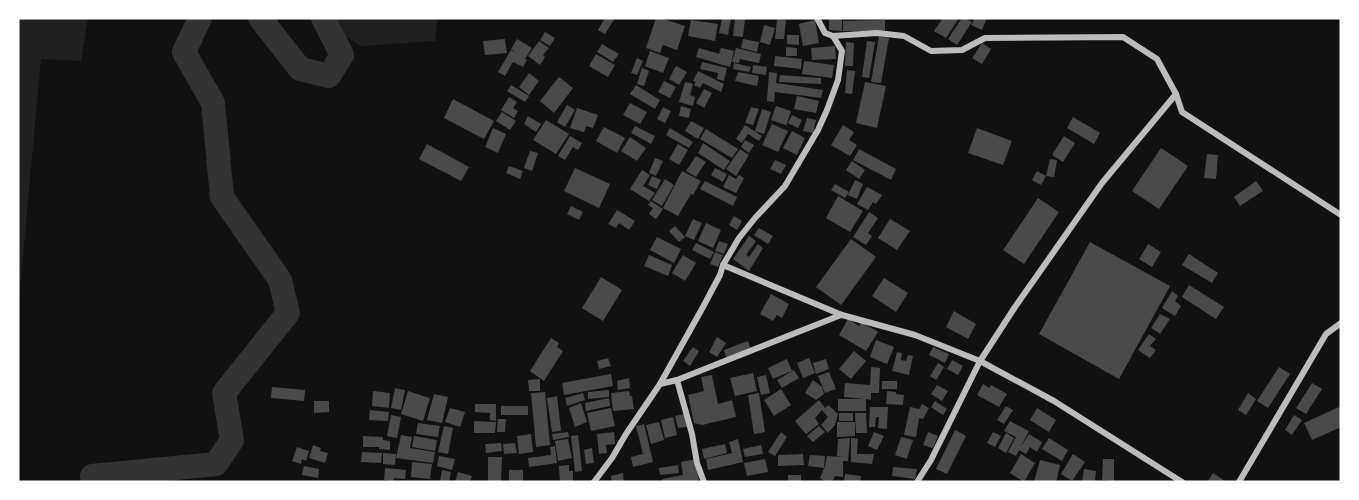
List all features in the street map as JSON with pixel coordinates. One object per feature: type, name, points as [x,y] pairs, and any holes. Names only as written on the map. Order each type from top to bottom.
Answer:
[{"type":"street","points":[[817,18],[825,33],[833,36],[877,33],[904,36],[931,51],[962,50],[985,38],[1123,37],[1157,59],[1176,94],[1182,112],[1341,215]]},
{"type":"street","points":[[594,482],[660,384],[739,238],[785,186],[818,130],[838,80],[842,51],[833,36]]},
{"type":"street","points":[[918,482],[980,361],[1015,307],[1102,183],[1176,94]]},
{"type":"street","points":[[723,265],[842,315],[915,335],[980,361],[1054,401],[1182,482]]},
{"type":"street","points":[[660,384],[677,380],[842,315]]},
{"type":"street","points":[[1239,482],[1326,333],[1341,324]]},
{"type":"street","points":[[677,380],[692,434],[697,463],[704,482]]},
{"type":"shaded area","points":[[18,18],[88,18],[81,61],[41,59],[19,299],[18,298]]},
{"type":"shaded area","points":[[320,18],[438,18],[435,41],[360,46]]},
{"type":"building","points":[[605,18],[615,18],[605,34],[598,30]]},
{"type":"building","points":[[656,18],[685,26],[677,50],[663,45],[660,53],[646,48]]},
{"type":"building","points":[[722,18],[731,18],[728,35],[719,33]]},
{"type":"building","points":[[735,18],[745,18],[743,37],[733,36]]},
{"type":"building","points":[[829,18],[842,18],[842,31],[829,30]]},
{"type":"building","points":[[943,18],[959,18],[946,38],[934,31]]},
{"type":"building","points":[[962,18],[972,22],[957,45],[948,39]]},
{"type":"building","points":[[975,18],[987,18],[982,30],[971,25]]},
{"type":"building","points":[[777,19],[786,20],[784,39],[775,39]]},
{"type":"building","points":[[691,20],[718,24],[715,41],[688,36]]},
{"type":"building","points":[[815,20],[819,43],[803,46],[799,24]]},
{"type":"building","points":[[885,20],[885,31],[843,31],[843,21]]},
{"type":"building","points":[[764,25],[775,28],[770,45],[760,42]]},
{"type":"building","points":[[545,32],[555,38],[550,46],[540,40]]},
{"type":"building","points":[[787,35],[799,35],[799,45],[787,44]]},
{"type":"building","points":[[879,36],[889,38],[881,83],[871,82]]},
{"type":"building","points":[[505,39],[507,53],[485,55],[483,41]]},
{"type":"building","points":[[517,39],[532,48],[523,67],[513,62],[505,76],[498,72],[511,50],[516,53],[511,49]]},
{"type":"building","points":[[743,39],[759,42],[757,52],[741,48]]},
{"type":"building","points":[[539,41],[549,48],[543,55],[545,57],[540,65],[528,56]]},
{"type":"building","points":[[867,41],[875,42],[869,78],[862,77]]},
{"type":"building","points":[[846,42],[854,43],[853,66],[845,66]]},
{"type":"building","points":[[982,43],[991,49],[982,64],[972,58]]},
{"type":"building","points":[[602,44],[619,54],[613,62],[597,52]]},
{"type":"building","points":[[835,46],[836,59],[812,60],[811,48]]},
{"type":"building","points":[[786,47],[797,48],[797,56],[786,56]]},
{"type":"building","points":[[699,48],[719,54],[721,48],[734,51],[730,67],[696,57]]},
{"type":"building","points":[[736,48],[761,54],[759,63],[740,59],[739,63],[732,62]]},
{"type":"building","points":[[650,51],[669,58],[663,73],[645,66]]},
{"type":"building","points":[[596,54],[615,65],[608,77],[589,66]]},
{"type":"building","points":[[775,56],[802,59],[801,69],[774,66]]},
{"type":"building","points":[[637,58],[643,61],[637,75],[631,73]]},
{"type":"building","points":[[804,61],[834,65],[832,78],[802,74]]},
{"type":"building","points":[[702,62],[727,68],[724,81],[717,79],[718,73],[700,69]]},
{"type":"building","points":[[734,63],[751,67],[749,72],[733,69]]},
{"type":"building","points":[[753,65],[767,67],[766,75],[752,73]]},
{"type":"building","points":[[676,66],[687,72],[679,85],[669,79]]},
{"type":"building","points":[[642,68],[649,71],[644,86],[637,84]]},
{"type":"building","points":[[847,70],[855,71],[852,94],[845,93]]},
{"type":"building","points":[[698,71],[724,84],[721,92],[703,83],[700,88],[694,85],[696,82],[693,81]]},
{"type":"building","points":[[738,72],[759,76],[757,86],[735,81]]},
{"type":"building","points":[[769,72],[777,73],[776,83],[823,90],[821,98],[775,92],[774,102],[767,101]]},
{"type":"building","points":[[529,73],[539,81],[529,95],[519,87]]},
{"type":"building","points":[[780,75],[821,78],[821,84],[779,82]]},
{"type":"building","points":[[559,77],[573,88],[554,113],[540,101]]},
{"type":"building","points":[[664,81],[676,87],[670,98],[658,92]]},
{"type":"building","points":[[685,82],[693,84],[690,95],[695,97],[693,106],[679,102]]},
{"type":"building","points":[[865,82],[886,86],[877,128],[856,123]]},
{"type":"building","points":[[511,85],[529,96],[525,102],[507,91]]},
{"type":"building","points":[[636,85],[660,100],[655,109],[630,94]]},
{"type":"building","points":[[704,89],[712,93],[704,108],[696,103]]},
{"type":"building","points":[[797,96],[819,101],[816,113],[794,109]]},
{"type":"building","points":[[509,97],[517,102],[513,108],[518,111],[514,118],[501,110]]},
{"type":"building","points":[[453,99],[494,121],[484,139],[444,118]]},
{"type":"building","points":[[630,103],[647,112],[640,124],[623,115]]},
{"type":"building","points":[[567,105],[575,110],[565,127],[557,122]]},
{"type":"building","points":[[681,106],[691,109],[689,118],[679,116]]},
{"type":"building","points":[[776,106],[791,111],[786,126],[771,120]]},
{"type":"building","points":[[663,107],[671,111],[665,123],[657,119]]},
{"type":"building","points":[[751,107],[759,109],[753,125],[745,123]]},
{"type":"building","points":[[577,108],[598,115],[593,128],[586,126],[584,132],[570,128]]},
{"type":"building","points":[[762,109],[771,112],[764,134],[755,131]]},
{"type":"building","points":[[502,112],[516,121],[510,130],[496,121]]},
{"type":"building","points":[[792,115],[802,120],[798,128],[788,123]]},
{"type":"building","points":[[528,116],[541,124],[536,132],[524,124]]},
{"type":"building","points":[[1073,117],[1100,133],[1094,144],[1067,128]]},
{"type":"building","points":[[807,118],[816,120],[813,133],[803,131]]},
{"type":"building","points":[[546,120],[569,134],[556,154],[533,140]]},
{"type":"building","points":[[691,121],[704,128],[698,139],[685,131]]},
{"type":"building","points":[[772,124],[788,131],[778,152],[762,145]]},
{"type":"building","points":[[745,125],[762,136],[759,141],[748,134],[742,143],[736,139]]},
{"type":"building","points":[[843,125],[854,132],[849,140],[857,145],[850,156],[831,145]]},
{"type":"building","points":[[635,126],[655,136],[651,144],[631,133]]},
{"type":"building","points":[[604,127],[625,138],[617,153],[596,141]]},
{"type":"building","points":[[493,128],[506,134],[498,153],[485,147]]},
{"type":"building","points":[[670,128],[693,142],[689,148],[666,135]]},
{"type":"building","points":[[977,128],[1012,141],[1003,165],[968,153]]},
{"type":"building","points":[[706,129],[738,149],[732,158],[700,139]]},
{"type":"building","points":[[792,131],[805,138],[797,155],[783,148]]},
{"type":"building","points":[[570,136],[582,143],[578,150],[573,147],[565,160],[558,156]]},
{"type":"building","points":[[1064,136],[1075,143],[1063,162],[1052,155]]},
{"type":"building","points":[[630,137],[646,148],[637,161],[621,151]]},
{"type":"building","points":[[745,140],[754,145],[749,153],[741,147]]},
{"type":"building","points":[[703,143],[730,161],[724,170],[698,153]]},
{"type":"building","points":[[427,144],[469,167],[461,181],[419,159]]},
{"type":"building","points":[[678,144],[688,150],[679,165],[669,159]]},
{"type":"building","points":[[1161,148],[1188,166],[1159,209],[1132,191]]},
{"type":"building","points":[[740,149],[749,155],[736,176],[726,169]]},
{"type":"building","points":[[859,149],[896,169],[891,180],[853,160]]},
{"type":"building","points":[[530,151],[538,153],[532,171],[524,168]]},
{"type":"building","points":[[1207,154],[1218,155],[1216,179],[1204,178]]},
{"type":"building","points":[[696,156],[706,162],[696,177],[686,171]]},
{"type":"building","points":[[655,158],[663,161],[656,176],[649,173]]},
{"type":"building","points":[[1050,159],[1057,160],[1054,177],[1046,176]]},
{"type":"building","points":[[775,160],[786,165],[781,174],[770,169]]},
{"type":"building","points":[[852,161],[865,170],[859,179],[846,170]]},
{"type":"building","points":[[509,166],[523,171],[520,179],[506,173]]},
{"type":"building","points":[[575,168],[610,184],[599,208],[564,191]]},
{"type":"building","points":[[715,168],[727,174],[723,182],[711,175]]},
{"type":"building","points":[[642,170],[650,175],[643,186],[655,193],[649,201],[630,189]]},
{"type":"building","points":[[682,171],[701,181],[678,216],[663,208]]},
{"type":"building","points":[[1037,171],[1046,176],[1041,185],[1032,180]]},
{"type":"building","points":[[729,175],[736,179],[739,175],[744,178],[736,193],[723,187]]},
{"type":"building","points":[[652,176],[661,180],[657,189],[648,185]]},
{"type":"building","points":[[665,179],[674,185],[662,206],[652,200]]},
{"type":"building","points":[[855,180],[863,184],[857,199],[848,195]]},
{"type":"building","points":[[705,181],[737,197],[733,206],[700,189]]},
{"type":"building","points":[[1256,181],[1263,191],[1240,206],[1234,197]]},
{"type":"building","points":[[835,184],[849,192],[845,198],[831,190]]},
{"type":"building","points":[[867,187],[882,195],[876,204],[873,202],[868,210],[857,204]]},
{"type":"building","points":[[838,196],[863,211],[850,232],[826,218]]},
{"type":"building","points":[[1038,198],[1059,212],[1024,264],[1003,250]]},
{"type":"building","points":[[651,201],[663,209],[656,219],[649,214],[653,208],[648,205]]},
{"type":"building","points":[[571,206],[583,212],[579,220],[567,214]]},
{"type":"building","points":[[617,210],[635,221],[629,230],[619,223],[616,228],[608,224]]},
{"type":"building","points":[[869,212],[878,218],[868,233],[872,236],[866,245],[853,237]]},
{"type":"building","points":[[734,216],[742,221],[737,230],[729,225]]},
{"type":"building","points":[[693,219],[702,223],[694,240],[685,236]]},
{"type":"building","points":[[890,219],[910,231],[897,250],[878,238]]},
{"type":"building","points":[[706,223],[721,230],[713,248],[698,241]]},
{"type":"building","points":[[675,226],[685,237],[679,242],[669,231]]},
{"type":"building","points":[[759,228],[773,236],[768,244],[754,235]]},
{"type":"building","points":[[749,236],[756,241],[746,255],[749,257],[758,244],[763,248],[749,271],[733,259]]},
{"type":"building","points":[[657,237],[681,249],[674,263],[650,250]]},
{"type":"building","points":[[851,239],[876,257],[841,305],[816,287]]},
{"type":"building","points":[[719,241],[728,244],[724,254],[715,251]]},
{"type":"building","points":[[1090,242],[1170,286],[1119,379],[1039,334]]},
{"type":"building","points":[[696,243],[714,252],[710,259],[692,250]]},
{"type":"building","points":[[1148,244],[1161,252],[1152,267],[1139,259]]},
{"type":"building","points":[[715,252],[723,255],[718,267],[710,264]]},
{"type":"building","points":[[1189,254],[1218,273],[1212,283],[1182,265]]},
{"type":"building","points":[[649,255],[672,265],[668,276],[644,266]]},
{"type":"building","points":[[683,255],[696,263],[685,281],[672,273]]},
{"type":"building","points":[[601,277],[622,290],[603,321],[582,308]]},
{"type":"building","points":[[884,278],[908,293],[896,312],[872,296]]},
{"type":"building","points":[[1189,285],[1224,307],[1216,319],[1182,297]]},
{"type":"building","points":[[1172,291],[1178,296],[1175,301],[1181,306],[1175,316],[1162,308]]},
{"type":"building","points":[[771,294],[789,304],[782,318],[777,315],[773,321],[760,314]]},
{"type":"building","points":[[954,311],[976,324],[968,339],[946,327]]},
{"type":"building","points":[[1160,314],[1170,319],[1160,334],[1151,328]]},
{"type":"building","points":[[848,319],[859,326],[861,322],[878,332],[866,351],[839,335]]},
{"type":"building","points":[[1149,334],[1156,339],[1150,346],[1156,350],[1150,358],[1138,350]]},
{"type":"building","points":[[717,337],[726,343],[717,357],[709,352]]},
{"type":"building","points":[[551,338],[559,343],[557,347],[563,351],[544,381],[530,371]]},
{"type":"building","points":[[876,340],[894,347],[887,364],[870,357]]},
{"type":"building","points":[[748,341],[751,350],[727,359],[724,350]]},
{"type":"building","points":[[693,347],[699,351],[690,366],[683,361]]},
{"type":"building","points":[[933,347],[949,354],[945,363],[929,355]]},
{"type":"building","points":[[854,351],[866,361],[851,379],[839,369]]},
{"type":"building","points":[[897,352],[902,353],[901,360],[906,361],[908,355],[913,356],[909,375],[892,371]]},
{"type":"building","points":[[608,358],[611,366],[599,369],[597,361]]},
{"type":"building","points":[[809,358],[815,373],[803,378],[797,363]]},
{"type":"building","points":[[787,359],[792,371],[773,379],[768,368]]},
{"type":"building","points":[[826,359],[829,369],[816,374],[813,363]]},
{"type":"building","points":[[952,360],[963,366],[958,375],[947,369]]},
{"type":"building","points":[[938,363],[944,367],[936,380],[930,376]]},
{"type":"building","points":[[871,367],[880,368],[879,393],[871,393],[871,400],[866,399],[866,411],[838,411],[838,399],[864,399],[844,397],[845,383],[870,385]]},
{"type":"building","points":[[1279,367],[1290,374],[1268,408],[1257,401]]},
{"type":"building","points":[[794,370],[799,378],[782,388],[777,380]]},
{"type":"building","points":[[829,372],[836,389],[825,393],[818,376]]},
{"type":"building","points":[[753,373],[757,391],[735,396],[730,378]]},
{"type":"building","points":[[611,374],[613,386],[564,395],[562,383]]},
{"type":"building","points":[[712,375],[718,404],[732,400],[736,417],[702,425],[694,423],[688,395],[704,391],[701,377]]},
{"type":"building","points":[[766,375],[770,393],[761,395],[757,377]]},
{"type":"building","points":[[629,378],[630,388],[618,390],[617,381]]},
{"type":"building","points":[[540,379],[540,391],[529,391],[528,380]]},
{"type":"building","points":[[813,380],[822,387],[824,394],[816,400],[805,393]]},
{"type":"building","points":[[882,381],[897,381],[897,389],[882,389]]},
{"type":"building","points":[[1312,383],[1322,389],[1306,414],[1296,408]]},
{"type":"building","points":[[983,384],[989,388],[991,385],[1007,394],[999,407],[977,395]]},
{"type":"building","points":[[937,385],[948,391],[942,401],[931,394]]},
{"type":"building","points":[[272,387],[305,390],[304,401],[271,398]]},
{"type":"building","points":[[395,388],[405,390],[401,410],[391,408]]},
{"type":"building","points":[[781,389],[791,405],[774,416],[764,400]]},
{"type":"building","points":[[609,390],[609,397],[588,399],[588,392]]},
{"type":"building","points":[[373,391],[390,393],[389,408],[372,406]]},
{"type":"building","points":[[408,391],[430,398],[423,421],[401,414]]},
{"type":"building","points":[[629,391],[634,409],[613,411],[611,393]]},
{"type":"building","points":[[887,391],[904,395],[903,405],[886,404]]},
{"type":"building","points":[[545,392],[550,445],[536,447],[531,393]]},
{"type":"building","points":[[583,393],[585,400],[567,406],[565,398]]},
{"type":"building","points":[[759,393],[765,432],[754,434],[748,395]]},
{"type":"building","points":[[1248,393],[1256,399],[1246,415],[1238,410]]},
{"type":"building","points":[[434,394],[448,397],[442,423],[427,420]]},
{"type":"building","points":[[557,396],[561,431],[552,432],[547,398]]},
{"type":"building","points":[[609,398],[610,406],[586,411],[585,403]]},
{"type":"building","points":[[819,400],[825,408],[828,405],[838,414],[835,425],[828,433],[821,425],[828,417],[822,410],[815,418],[819,424],[806,434],[795,421]]},
{"type":"building","points":[[314,401],[329,401],[329,412],[314,413]]},
{"type":"building","points":[[935,401],[947,409],[943,415],[931,407]]},
{"type":"building","points":[[581,403],[587,422],[575,427],[569,408]]},
{"type":"building","points":[[475,404],[496,404],[496,421],[490,420],[490,413],[475,412]]},
{"type":"building","points":[[922,404],[929,408],[923,419],[919,418],[916,437],[904,435],[910,407],[919,409]]},
{"type":"building","points":[[501,406],[528,406],[528,415],[501,415]]},
{"type":"building","points":[[1006,406],[1013,410],[1004,424],[997,420]]},
{"type":"building","points":[[870,407],[888,407],[887,429],[878,428],[879,417],[876,417],[875,427],[869,427]]},
{"type":"building","points":[[1339,407],[1341,427],[1312,440],[1304,423]]},
{"type":"building","points":[[450,408],[465,412],[460,427],[445,422]]},
{"type":"building","points":[[611,408],[615,426],[591,431],[587,413]]},
{"type":"building","points":[[1037,408],[1056,420],[1049,432],[1030,420]]},
{"type":"building","points":[[370,410],[389,412],[388,421],[369,420]]},
{"type":"building","points":[[839,413],[853,413],[853,421],[839,421]]},
{"type":"building","points":[[855,413],[866,413],[867,433],[856,433]]},
{"type":"building","points":[[685,414],[687,427],[678,428],[675,416]]},
{"type":"building","points":[[391,415],[401,417],[397,438],[387,436]]},
{"type":"building","points":[[1294,415],[1302,420],[1292,435],[1285,430]]},
{"type":"building","points":[[673,417],[677,435],[665,438],[661,420]]},
{"type":"building","points":[[498,419],[506,419],[505,432],[497,432]]},
{"type":"building","points":[[474,421],[496,422],[495,433],[474,433]]},
{"type":"building","points":[[1010,421],[1029,431],[1020,448],[1029,434],[1042,442],[1037,452],[1030,447],[1026,454],[1019,450],[1016,456],[1008,452],[1016,437],[1004,431]]},
{"type":"building","points":[[659,422],[664,440],[651,444],[646,425]]},
{"type":"building","points":[[837,422],[855,422],[855,436],[837,437]]},
{"type":"building","points":[[418,423],[440,426],[438,437],[416,434]]},
{"type":"building","points":[[644,424],[653,462],[633,467],[631,457],[643,454],[636,426]]},
{"type":"building","points":[[444,426],[453,428],[448,454],[438,452]]},
{"type":"building","points":[[819,426],[825,432],[813,442],[807,436]]},
{"type":"building","points":[[955,430],[966,436],[947,474],[936,469]]},
{"type":"building","points":[[568,432],[569,437],[553,440],[552,434]]},
{"type":"building","points":[[614,432],[615,444],[606,445],[607,453],[599,454],[597,434]]},
{"type":"building","points":[[781,432],[787,437],[775,456],[768,452]]},
{"type":"building","points":[[874,432],[884,436],[877,450],[868,446]]},
{"type":"building","points":[[928,432],[938,436],[933,448],[923,445]]},
{"type":"building","points":[[993,432],[1001,436],[995,447],[987,443]]},
{"type":"building","points":[[1006,433],[1014,438],[1006,453],[998,448]]},
{"type":"building","points":[[531,434],[533,452],[519,454],[517,436]]},
{"type":"building","points":[[401,435],[412,437],[410,448],[435,452],[433,463],[396,458]]},
{"type":"building","points":[[578,435],[582,471],[575,472],[571,436]]},
{"type":"building","points":[[363,436],[383,437],[383,440],[390,441],[390,450],[363,447]]},
{"type":"building","points":[[414,436],[437,440],[435,451],[412,447]]},
{"type":"building","points":[[901,437],[913,440],[907,459],[895,455]]},
{"type":"building","points":[[850,438],[848,461],[843,461],[843,477],[835,476],[832,482],[826,482],[820,478],[827,456],[843,457],[837,456],[838,439]]},
{"type":"building","points":[[851,438],[858,439],[857,454],[874,454],[872,464],[851,462]]},
{"type":"building","points":[[1049,438],[1068,450],[1062,461],[1042,449]]},
{"type":"building","points":[[568,439],[572,458],[558,461],[555,441]]},
{"type":"building","points":[[738,439],[743,462],[708,470],[706,459],[732,453],[729,442]]},
{"type":"building","points":[[501,443],[502,451],[486,453],[485,444]]},
{"type":"building","points":[[515,443],[517,453],[504,454],[503,444]]},
{"type":"building","points":[[725,444],[727,453],[704,459],[702,449]]},
{"type":"building","points":[[313,445],[321,448],[320,451],[328,453],[325,463],[309,458]]},
{"type":"building","points":[[761,445],[763,454],[745,457],[743,449]]},
{"type":"building","points":[[555,446],[557,463],[529,467],[528,458],[551,455],[550,447]]},
{"type":"building","points":[[297,447],[309,451],[306,461],[302,459],[301,464],[292,461]]},
{"type":"building","points":[[592,448],[594,463],[586,464],[584,450]]},
{"type":"building","points":[[362,452],[382,453],[381,463],[361,462]]},
{"type":"building","points":[[383,453],[396,454],[395,465],[383,464]]},
{"type":"building","points":[[803,454],[804,465],[778,466],[778,455]]},
{"type":"building","points":[[1021,454],[1035,463],[1024,482],[1010,473]]},
{"type":"building","points":[[1073,454],[1085,462],[1072,481],[1061,474]]},
{"type":"building","points":[[810,455],[825,456],[824,468],[808,466]]},
{"type":"building","points":[[439,456],[455,459],[452,470],[437,466]]},
{"type":"building","points":[[488,457],[502,457],[501,482],[488,482]]},
{"type":"building","points":[[696,459],[699,482],[662,482],[662,479],[683,475],[681,462]]},
{"type":"building","points":[[765,459],[768,472],[747,476],[744,463]]},
{"type":"building","points":[[1103,459],[1114,459],[1114,481],[1102,480]]},
{"type":"building","points":[[1040,460],[1060,465],[1056,482],[1034,482]]},
{"type":"building","points":[[412,462],[432,464],[430,479],[411,477]]},
{"type":"building","points":[[569,465],[569,471],[573,471],[573,482],[560,482],[559,466]]},
{"type":"building","points":[[678,465],[679,473],[660,475],[659,468]]},
{"type":"building","points":[[304,466],[319,469],[318,478],[302,475]]},
{"type":"building","points":[[893,467],[917,469],[915,479],[892,476]]},
{"type":"building","points":[[385,468],[406,470],[405,479],[384,480]]},
{"type":"building","points":[[1084,469],[1096,471],[1095,482],[1082,482]]},
{"type":"building","points":[[442,470],[451,472],[449,482],[440,482]]},
{"type":"building","points":[[509,470],[523,470],[523,482],[509,482]]},
{"type":"building","points":[[458,472],[472,476],[470,482],[455,482]]},
{"type":"building","points":[[623,473],[624,482],[612,482],[611,476]]},
{"type":"building","points":[[1213,473],[1225,481],[1207,482]]},
{"type":"building","points":[[845,474],[861,476],[860,482],[844,482]]},
{"type":"building","points":[[788,475],[801,475],[801,482],[788,482]]},
{"type":"waterway","points":[[93,482],[92,476],[216,464],[232,440],[224,393],[288,313],[280,280],[222,197],[213,103],[184,52],[200,18]]},
{"type":"waterway","points":[[260,18],[300,69],[329,76],[342,55],[323,18]]}]
